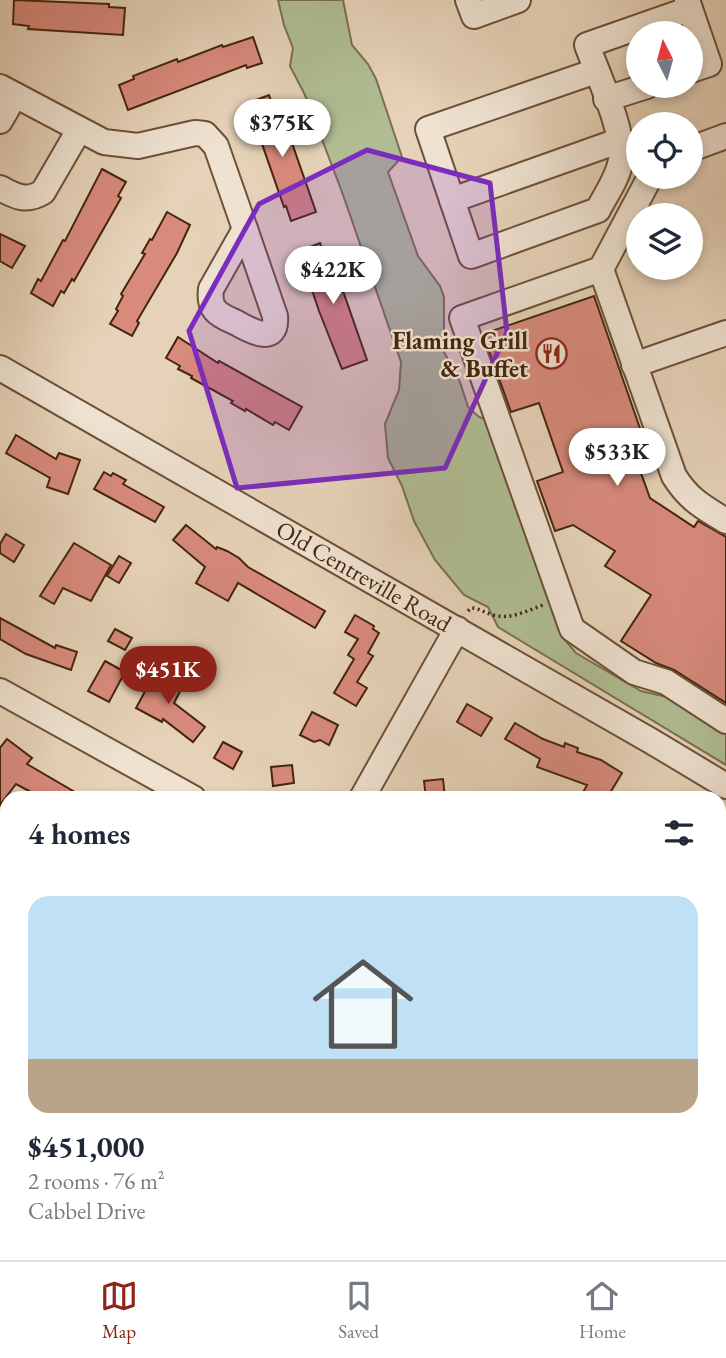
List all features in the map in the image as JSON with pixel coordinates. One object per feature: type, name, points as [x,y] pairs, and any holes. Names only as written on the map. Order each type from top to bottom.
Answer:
[{"type":"street","points":[[468,0],[474,16],[518,0]]},
{"type":"street","points":[[596,71],[428,129],[471,256],[598,210],[617,172],[621,159],[621,140],[587,45],[688,4],[694,21]]},
{"type":"street","points":[[704,50],[709,64],[704,66]]},
{"type":"street","points":[[0,121],[7,91],[104,142],[138,146],[195,132],[205,134],[216,146],[245,229]]},
{"type":"street","points":[[607,99],[626,93]]},
{"type":"street","points":[[0,188],[24,199],[43,192],[79,130]]},
{"type":"street","points":[[703,145],[726,136]]},
{"type":"street","points":[[452,200],[621,140]]},
{"type":"street","points":[[644,189],[601,269],[462,318],[572,629],[634,672],[666,682],[726,721]]},
{"type":"street","points":[[601,269],[674,477],[696,504],[726,521]]},
{"type":"street","points":[[634,365],[726,333]]},
{"type":"street","name":"Old Centreville Road","points":[[0,368],[726,786]]},
{"type":"street","points":[[366,791],[457,629]]},
{"type":"street","points":[[0,691],[180,791]]},
{"type":"path","points":[[457,629],[471,608],[500,617],[512,617],[561,598]]},
{"type":"highlighted area","points":[[367,150],[490,183],[507,332],[445,468],[237,488],[189,331],[259,204]]},
{"type":"green space","points":[[278,0],[343,0],[352,45],[368,64],[376,79],[402,157],[388,172],[418,256],[440,286],[444,297],[444,352],[460,382],[468,407],[479,417],[491,421],[565,640],[576,653],[641,691],[667,697],[726,734],[726,765],[498,627],[488,607],[464,595],[435,560],[414,521],[402,486],[388,458],[385,424],[399,390],[401,362],[342,192],[305,95],[290,66],[293,48]]},
{"type":"building","points":[[14,0],[109,4],[109,7],[125,8],[123,35],[28,29],[29,26],[13,24]]},
{"type":"building","points":[[253,37],[262,63],[247,68],[246,65],[128,110],[119,85],[134,79],[133,76],[177,59],[178,62],[222,45],[223,47]]},
{"type":"building","points":[[269,95],[282,124],[285,123],[316,212],[291,221],[246,104]]},
{"type":"building","points":[[102,169],[126,182],[118,196],[121,198],[74,281],[72,279],[64,293],[61,291],[53,306],[31,293],[38,279],[41,281],[63,240],[65,241]]},
{"type":"building","points":[[167,212],[190,225],[177,253],[137,321],[139,323],[132,336],[110,324],[118,311],[116,309],[123,296],[121,294]]},
{"type":"building","points":[[0,234],[25,246],[12,268],[0,261]]},
{"type":"building","points":[[320,243],[334,272],[336,271],[367,360],[342,369],[297,252]]},
{"type":"building","points":[[594,296],[645,443],[632,448],[650,498],[694,527],[698,521],[726,537],[726,703],[621,641],[651,595],[605,566],[615,551],[573,525],[555,531],[537,481],[563,472],[539,403],[511,412],[483,334]]},
{"type":"building","points":[[178,337],[218,363],[219,361],[302,407],[289,430],[275,422],[273,425],[246,409],[245,411],[178,369],[180,366],[166,358]]},
{"type":"building","points":[[16,435],[56,459],[59,453],[80,460],[68,494],[47,487],[50,478],[6,453]]},
{"type":"building","points":[[104,472],[111,476],[113,473],[126,480],[123,484],[164,507],[155,522],[94,489]]},
{"type":"building","points":[[186,525],[216,549],[217,547],[227,551],[248,567],[325,611],[315,628],[238,583],[228,601],[196,583],[205,567],[173,540]]},
{"type":"building","points":[[6,534],[24,545],[14,562],[0,553],[0,544]]},
{"type":"building","points":[[74,543],[111,565],[91,601],[63,588],[54,604],[40,596]]},
{"type":"building","points":[[119,556],[131,563],[119,583],[107,576]]},
{"type":"building","points":[[355,615],[374,626],[373,629],[379,633],[368,653],[373,656],[357,682],[367,688],[356,706],[334,693],[354,659],[348,655],[358,639],[345,632]]},
{"type":"building","points":[[0,618],[55,648],[56,645],[77,652],[71,670],[26,654],[0,639]]},
{"type":"building","points":[[115,629],[132,638],[125,650],[108,641]]},
{"type":"building","points":[[105,661],[125,672],[109,702],[88,691]]},
{"type":"building","points":[[156,671],[183,686],[174,703],[205,727],[193,742],[163,719],[162,722],[136,708]]},
{"type":"building","points":[[467,704],[492,718],[481,736],[457,722]]},
{"type":"building","points":[[312,712],[338,725],[329,745],[300,735]]},
{"type":"building","points":[[515,723],[543,739],[564,747],[565,743],[578,748],[577,752],[601,760],[622,773],[611,791],[584,791],[587,785],[537,767],[540,759],[505,739]]},
{"type":"building","points":[[7,739],[32,758],[27,764],[73,791],[29,791],[16,784],[11,791],[0,791],[0,748]]},
{"type":"building","points":[[223,742],[242,752],[233,769],[214,758]]},
{"type":"building","points":[[292,765],[294,783],[273,786],[271,767]]},
{"type":"building","points":[[443,779],[444,791],[425,791],[424,781]]},
{"type":"place","name":"Flaming Grill & Buffet","points":[[551,354]]}]
